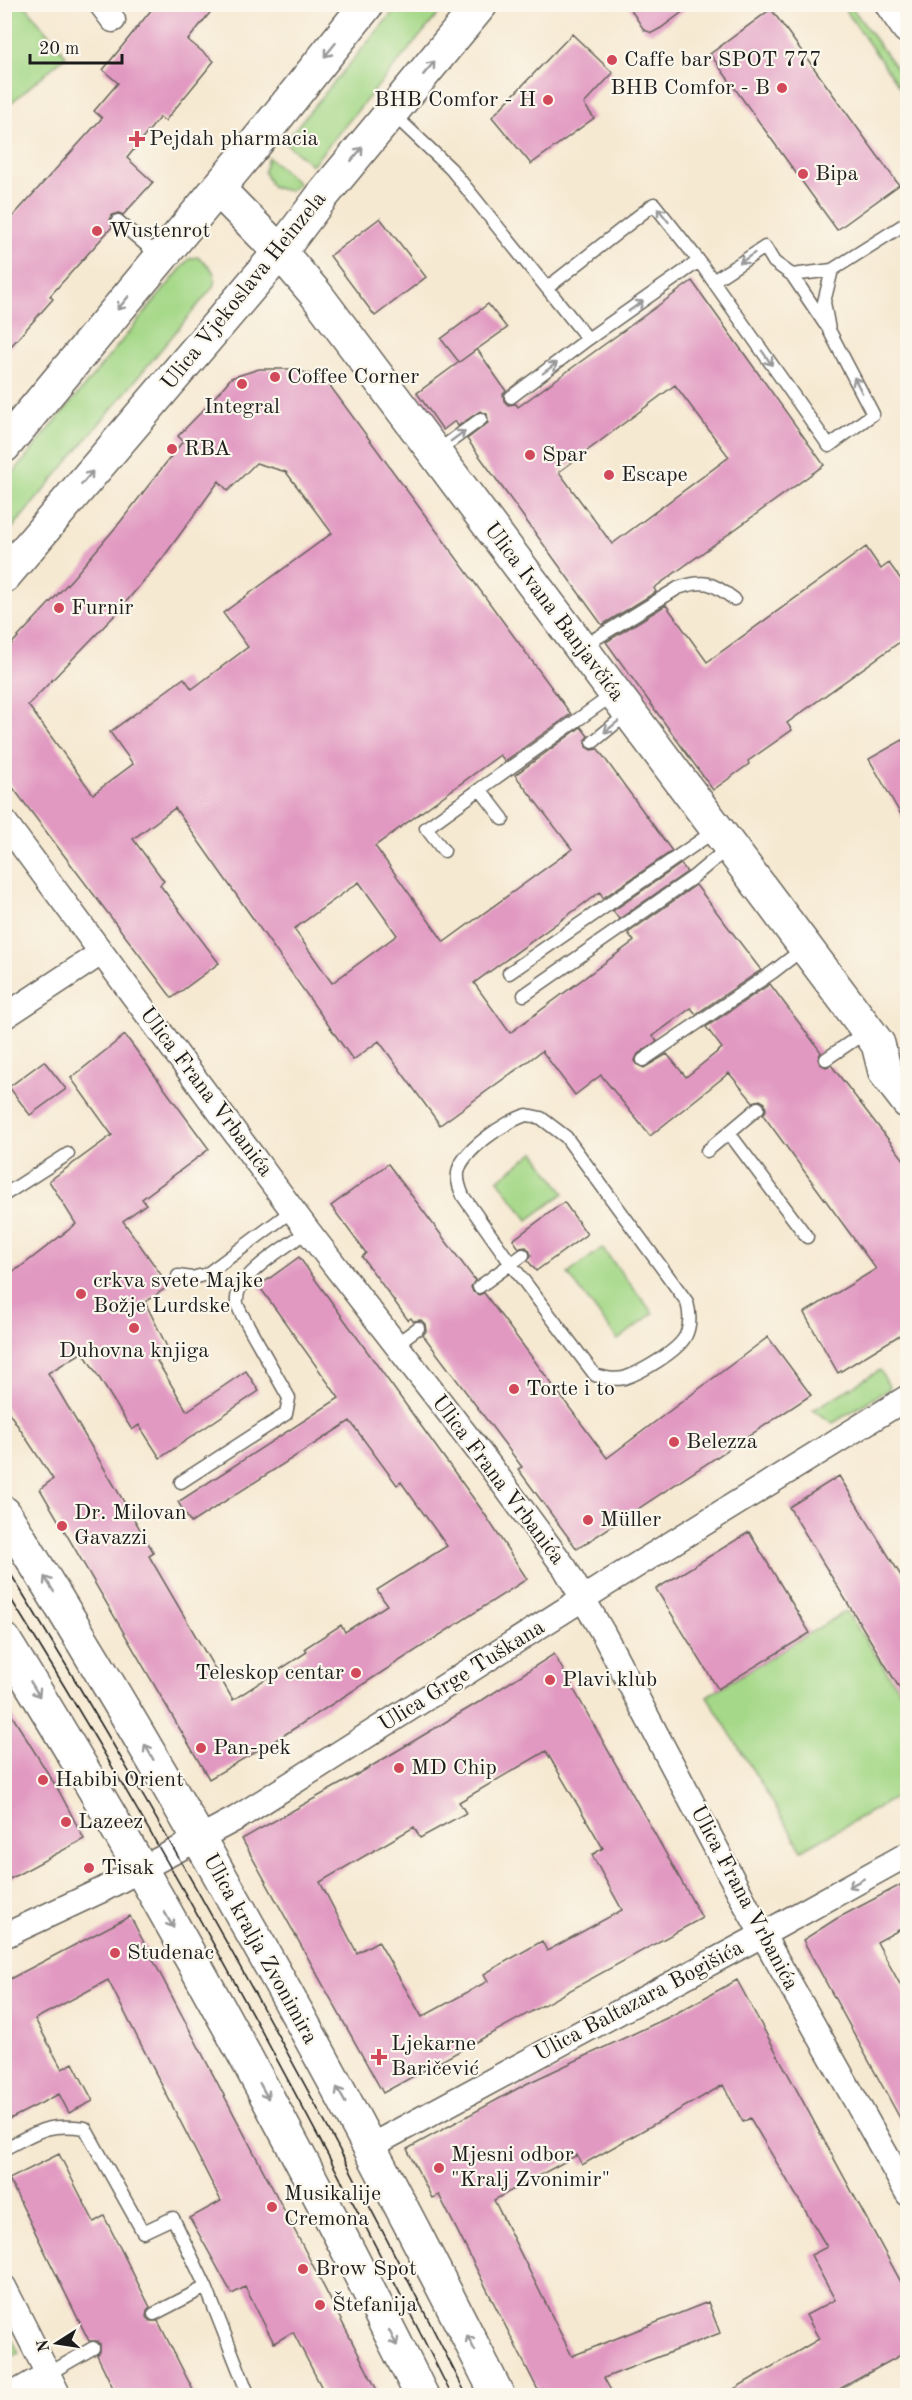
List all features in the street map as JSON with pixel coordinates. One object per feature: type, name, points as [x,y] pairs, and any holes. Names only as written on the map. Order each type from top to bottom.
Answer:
[{"type":"main road","points":[[4,446],[218,189],[367,4]]},
{"type":"main road","name":"Ulica Vjekoslava Heinzela","points":[[4,576],[280,252],[323,195],[481,4]]},
{"type":"main road","points":[[892,4],[908,27]]},
{"type":"main road","name":"Ulica Ivana Banjavčića","points":[[218,189],[280,252],[315,292],[873,1038],[885,1072],[908,1102]]},
{"type":"main road","name":"Ulica Ivana Banjavčića","points":[[873,1038],[908,1065]]},
{"type":"main road","name":"Ulica kralja Zvonimira","points":[[4,1513],[80,1635],[200,1838],[369,2147],[498,2396]]},
{"type":"main road","points":[[4,1640],[141,1869],[270,2101],[422,2396]]},
{"type":"street","name":"Ulica Frana Vrbanića","points":[[4,821],[308,1231],[497,1475],[565,1568],[762,1935],[908,2194]]},
{"type":"street","points":[[4,1017],[101,953]]},
{"type":"street","name":"Ulica Grge Tuškana","points":[[4,1936],[141,1869],[237,1818],[908,1396]]},
{"type":"street","name":"Ulica Baltazara Bogišića","points":[[369,2147],[908,1854]]},
{"type":"street","points":[[4,2287],[53,2385],[10,2396]]},
{"type":"lane","points":[[391,113],[451,169],[588,339]]},
{"type":"lane","points":[[547,288],[654,204],[699,261],[713,281],[829,446],[873,414],[829,330],[792,275],[774,262],[765,247],[713,281]]},
{"type":"lane","points":[[118,221],[161,258]]},
{"type":"lane","points":[[792,275],[832,270],[908,222]]},
{"type":"lane","points":[[511,398],[588,339],[699,261]]},
{"type":"lane","points":[[829,330],[824,302],[832,270]]},
{"type":"lane","points":[[435,453],[481,419]]},
{"type":"lane","points":[[581,648],[678,588],[690,584],[704,582],[718,587],[734,599]]},
{"type":"lane","points":[[592,742],[622,703]]},
{"type":"lane","points":[[444,851],[426,828],[480,789],[622,703]]},
{"type":"lane","points":[[480,789],[503,819]]},
{"type":"lane","points":[[509,973],[723,838]]},
{"type":"lane","points":[[524,995],[692,878],[723,838]]},
{"type":"lane","points":[[643,1060],[773,972],[805,947]]},
{"type":"lane","points":[[826,1059],[873,1038]]},
{"type":"lane","points":[[707,1151],[758,1108]]},
{"type":"lane","points":[[526,1115],[541,1118],[566,1137],[639,1235],[687,1302],[690,1317],[686,1336],[674,1348],[637,1373],[622,1378],[608,1379],[595,1376],[511,1264],[463,1196],[458,1172],[466,1155],[515,1118],[526,1115]]},
{"type":"lane","points":[[729,1133],[807,1237]]},
{"type":"lane","points":[[4,1195],[68,1154]]},
{"type":"lane","points":[[178,1276],[192,1278],[207,1274],[293,1210]]},
{"type":"lane","points":[[181,1482],[286,1414],[290,1398],[241,1313],[236,1300],[240,1287],[250,1274],[308,1231]]},
{"type":"lane","points":[[479,1287],[523,1256]]},
{"type":"lane","points":[[395,1345],[418,1328]]},
{"type":"lane","points":[[4,2148],[48,2127],[62,2125],[85,2127],[143,2232],[173,2218],[206,2287],[249,2396]]},
{"type":"lane","points":[[154,2314],[206,2287]]},
{"type":"lane","points":[[53,2385],[93,2348]]},
{"type":"green space","points":[[5,4],[25,5],[66,56],[5,108]]},
{"type":"green space","points":[[399,5],[446,5],[312,165],[284,142]]},
{"type":"green space","points":[[842,5],[850,5],[907,83],[907,98]]},
{"type":"green space","points":[[268,157],[299,184],[289,191],[272,187],[264,172]]},
{"type":"green space","points":[[197,257],[213,273],[215,277],[213,287],[5,537],[5,483],[189,259]]},
{"type":"green space","points":[[534,1152],[564,1193],[528,1220],[498,1180]]},
{"type":"green space","points":[[602,1248],[653,1313],[618,1340],[568,1274]]},
{"type":"green space","points":[[880,1370],[890,1388],[833,1423],[813,1410]]},
{"type":"green space","points":[[846,1611],[907,1702],[907,1791],[802,1850],[707,1696]]},
{"type":"green space","points":[[5,2324],[19,2353],[4,2360]]},
{"type":"building","points":[[156,4],[217,4],[188,40],[214,61],[165,121],[160,117],[127,158],[153,182],[123,215],[119,213],[112,215],[110,220],[112,227],[50,296],[53,299],[4,354],[4,226],[102,118],[94,111],[118,83],[103,70]]},
{"type":"building","points":[[627,4],[693,4],[652,33],[644,30]]},
{"type":"building","name":"BHB Comfor - B","points":[[771,9],[899,185],[837,230],[710,54]]},
{"type":"building","name":"BHB Comfor - H","points":[[572,34],[613,73],[584,104],[594,118],[531,164],[492,117]]},
{"type":"building","points":[[380,218],[426,277],[375,316],[330,256]]},
{"type":"building","name":"Spar","points":[[692,281],[824,465],[654,588],[656,592],[602,625],[467,439],[488,423],[487,414],[480,411],[458,426],[455,421],[443,430],[417,393],[477,349],[506,391],[503,394],[504,401],[508,405],[516,404],[518,407]],"holes":[[[675,385],[729,457],[612,544],[559,472]]]},
{"type":"building","points":[[488,304],[507,328],[459,362],[441,339]]},
{"type":"building","points":[[259,369],[293,369],[328,383],[571,714],[505,761],[500,755],[375,846],[444,942],[572,849],[515,775],[581,727],[588,736],[585,740],[586,747],[591,750],[598,749],[672,851],[603,898],[600,892],[474,983],[510,1033],[634,941],[628,933],[696,885],[761,970],[696,1014],[691,1008],[653,1036],[657,1041],[638,1054],[636,1064],[644,1068],[667,1054],[686,1077],[722,1048],[706,1027],[770,984],[821,1052],[818,1059],[820,1064],[826,1067],[831,1065],[908,1165],[908,1330],[838,1373],[804,1313],[876,1269],[763,1115],[766,1110],[765,1103],[760,1100],[753,1102],[729,1073],[650,1136],[601,1075],[575,1095],[542,1051],[440,1125],[379,1041],[353,1060],[175,808],[133,839],[164,881],[160,885],[219,963],[172,998],[4,776],[4,652],[72,579],[121,521],[183,441],[178,436],[231,378]],"holes":[[[256,463],[286,472],[332,533],[223,613],[248,647],[192,689],[184,678],[110,732],[133,764],[93,794],[28,705],[115,615],[162,559],[219,481],[228,491]],[[359,882],[397,935],[332,983],[294,929]]]},
{"type":"building","points":[[866,547],[881,569],[889,563],[908,589],[908,636],[787,723],[792,730],[748,761],[749,764],[713,790],[606,642],[666,605],[707,662]]},
{"type":"building","points":[[908,737],[908,827],[869,759]]},
{"type":"building","points":[[681,864],[687,872],[619,919],[613,911]]},
{"type":"building","points":[[125,1035],[209,1149],[142,1199],[146,1204],[123,1221],[169,1286],[145,1302],[170,1353],[157,1361],[187,1411],[246,1371],[259,1391],[160,1458],[139,1425],[132,1430],[83,1352],[48,1373],[154,1553],[149,1556],[233,1700],[307,1652],[305,1648],[341,1625],[345,1632],[387,1605],[377,1590],[447,1546],[401,1482],[397,1485],[350,1421],[191,1523],[178,1502],[339,1398],[259,1286],[299,1257],[484,1513],[527,1579],[284,1735],[209,1779],[40,1489],[53,1479],[4,1405],[4,1276],[19,1268],[76,1224],[49,1181],[112,1135],[71,1078]]},
{"type":"building","points":[[44,1061],[66,1089],[30,1115],[9,1087]]},
{"type":"building","points":[[388,1164],[475,1280],[471,1287],[473,1292],[479,1295],[484,1293],[607,1458],[768,1337],[811,1395],[577,1549],[518,1469],[522,1467],[423,1335],[426,1331],[425,1324],[421,1320],[413,1321],[411,1318],[408,1320],[362,1257],[366,1253],[331,1206]]},
{"type":"building","points":[[564,1202],[587,1234],[536,1271],[528,1261],[531,1255],[529,1250],[526,1247],[519,1248],[513,1240]]},
{"type":"building","points":[[839,1476],[908,1587],[908,1702],[789,1507]]},
{"type":"building","points":[[749,1532],[810,1633],[718,1689],[656,1589]]},
{"type":"building","points":[[554,1654],[702,1918],[383,2093],[242,1839],[360,1773]],"holes":[[[546,1751],[603,1848],[592,1855],[622,1910],[547,1951],[542,1941],[484,1974],[488,1981],[422,2017],[378,1941],[357,1953],[320,1882],[414,1827],[420,1838],[466,1813],[459,1802]]]},
{"type":"building","points":[[4,1703],[59,1791],[84,1839],[4,1882]]},
{"type":"building","points":[[908,1881],[908,1925],[877,1942],[908,1999],[908,2133],[803,1940],[836,1919]]},
{"type":"building","points":[[130,1916],[380,2396],[326,2396],[293,2332],[274,2343],[245,2287],[232,2294],[190,2218],[221,2201],[108,1980],[35,2019],[62,2069],[73,2063],[93,2101],[69,2113],[59,2094],[4,2122],[4,1982]]},
{"type":"building","points":[[737,1980],[908,2295],[908,2351],[827,2396],[722,2396],[819,2339],[806,2315],[835,2300],[811,2255],[827,2247],[750,2118],[743,2122],[723,2085],[582,2165],[577,2155],[494,2200],[572,2356],[708,2302],[720,2333],[604,2378],[614,2396],[541,2396],[439,2195],[432,2198],[407,2149],[526,2084],[669,2017]]},
{"type":"building","points":[[59,2154],[94,2222],[104,2216],[150,2307],[146,2317],[150,2321],[158,2321],[196,2396],[117,2396],[97,2355],[100,2352],[100,2344],[97,2341],[89,2341],[9,2179]]},
{"type":"tram line","points":[[4,1563],[127,1768],[302,2079],[467,2396]]},
{"type":"tram line","points":[[4,1588],[181,1886],[293,2088],[452,2396]]},
{"type":"place","name":"Caffe bar SPOT 777","points":[[612,60]]},
{"type":"place","name":"BHB Comfor - B","points":[[782,88]]},
{"type":"place","name":"BHB Comfor - H","points":[[548,100]]},
{"type":"place","name":"Pejdah pharmacia","points":[[137,139]]},
{"type":"place","name":"Bipa","points":[[803,174]]},
{"type":"place","name":"Wustenrot","points":[[97,231]]},
{"type":"place","name":"Coffee Corner","points":[[275,377]]},
{"type":"place","name":"Integral","points":[[242,384]]},
{"type":"place","name":"RBA","points":[[172,449]]},
{"type":"place","name":"Spar","points":[[530,455]]},
{"type":"place","name":"Escape","points":[[609,475]]},
{"type":"place","name":"Furnir","points":[[59,608]]},
{"type":"place","name":"crkva svete Majke Božje Lurdske","points":[[81,1294]]},
{"type":"place","name":"Duhovna knjiga","points":[[134,1328]]},
{"type":"place","name":"Torte i to","points":[[514,1389]]},
{"type":"place","name":"Belezza","points":[[674,1442]]},
{"type":"place","name":"Müller","points":[[588,1520]]},
{"type":"place","name":"Dr. Milovan Gavazzi","points":[[62,1526]]},
{"type":"place","name":"Teleskop centar","points":[[356,1673]]},
{"type":"place","name":"Plavi klub","points":[[550,1680]]},
{"type":"place","name":"Pan-pek","points":[[201,1748]]},
{"type":"place","name":"MD Chip","points":[[399,1768]]},
{"type":"place","name":"Habibi Orient","points":[[43,1780]]},
{"type":"place","name":"Lazeez","points":[[66,1822]]},
{"type":"place","name":"Tisak","points":[[89,1868]]},
{"type":"place","name":"Studenac","points":[[115,1953]]},
{"type":"place","name":"Ljekarne Baričević","points":[[379,2057]]},
{"type":"place","name":"Mjesni odbor \"Kralj Zvonimir\"","points":[[439,2168]]},
{"type":"place","name":"Musikalije Cremona","points":[[272,2207]]},
{"type":"place","name":"Brow Spot","points":[[303,2269]]},
{"type":"place","name":"Štefanija","points":[[320,2305]]}]
